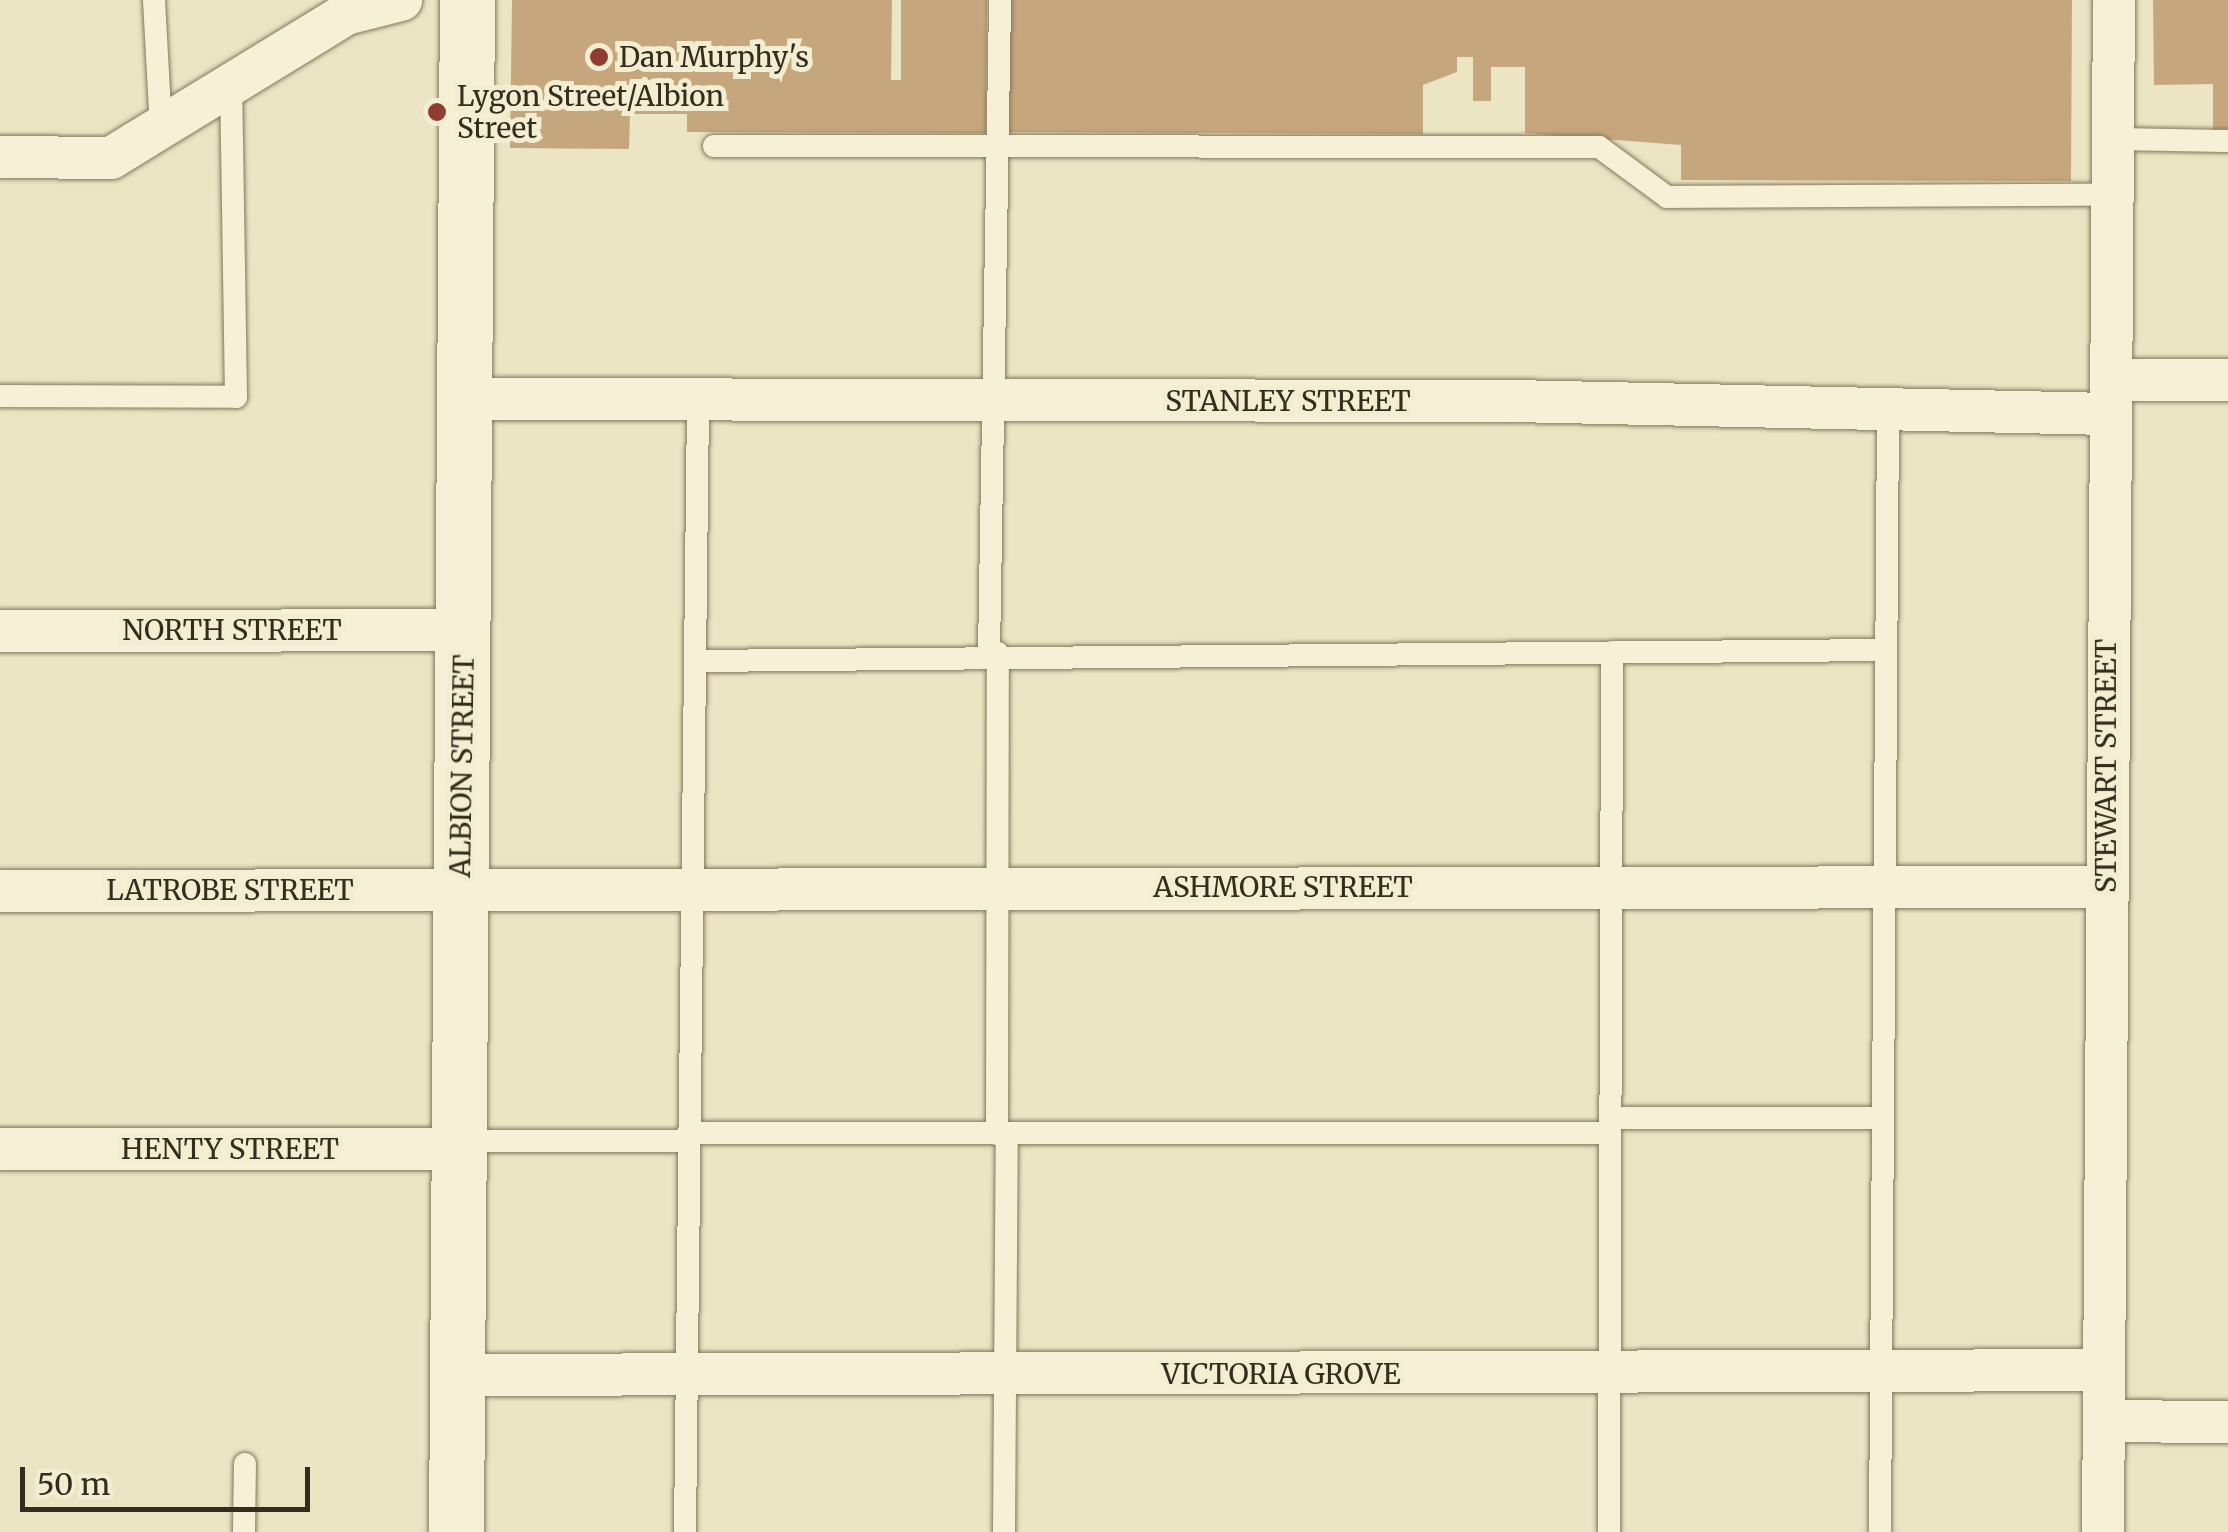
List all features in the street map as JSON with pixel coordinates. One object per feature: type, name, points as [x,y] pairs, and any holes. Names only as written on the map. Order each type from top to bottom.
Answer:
[{"type":"street","points":[[0,157],[112,158],[354,10],[400,0]]},
{"type":"street","name":"ALBION STREET","points":[[456,1532],[460,890],[470,399],[467,0]]},
{"type":"street","name":"STEWART STREET","points":[[2103,1532],[2114,0]]},
{"type":"street","name":"STANLEY STREET","points":[[470,399],[698,395],[1888,414],[2110,397],[2228,380]]},
{"type":"street","name":"NORTH STREET","points":[[0,630],[464,630]]},
{"type":"street","name":"ASHMORE STREET","points":[[460,890],[2106,887]]},
{"type":"street","name":"LATROBE STREET","points":[[0,891],[460,890]]},
{"type":"street","name":"HENTY STREET","points":[[0,1149],[459,1145]]},
{"type":"street","name":"VICTORIA GROVE","points":[[459,1374],[1004,1376],[2102,1370]]},
{"type":"street","points":[[2104,1421],[2228,1422]]},
{"type":"lane","points":[[154,0],[161,130]]},
{"type":"lane","points":[[1000,0],[994,653],[1004,1532]]},
{"type":"lane","points":[[0,396],[236,397],[231,87]]},
{"type":"lane","points":[[2113,140],[2228,141]]},
{"type":"lane","points":[[714,146],[1599,146],[1667,197],[2112,195]]},
{"type":"lane","points":[[685,1532],[698,395]]},
{"type":"lane","points":[[1880,1532],[1888,414]]},
{"type":"lane","points":[[695,661],[994,653],[1886,650]]},
{"type":"lane","points":[[1609,1532],[1612,652]]},
{"type":"lane","points":[[459,1145],[688,1137],[1883,1118]]},
{"type":"lane","points":[[244,1532],[245,1464]]},
{"type":"building","points":[[512,0],[892,0],[891,80],[901,80],[901,0],[987,0],[986,133],[687,132],[687,114],[630,114],[629,149],[510,148]]},
{"type":"building","points":[[1006,0],[2072,0],[2071,181],[1681,180],[1681,145],[1525,133],[1525,67],[1491,67],[1491,101],[1473,101],[1473,57],[1457,57],[1457,72],[1423,85],[1423,134],[1006,132]]},
{"type":"building","points":[[2153,0],[2228,0],[2228,129],[2213,130],[2213,84],[2154,85]]},
{"type":"place","name":"Dan Murphy's","points":[[599,57]]},
{"type":"place","name":"Lygon Street/Albion Street","points":[[437,112]]}]
